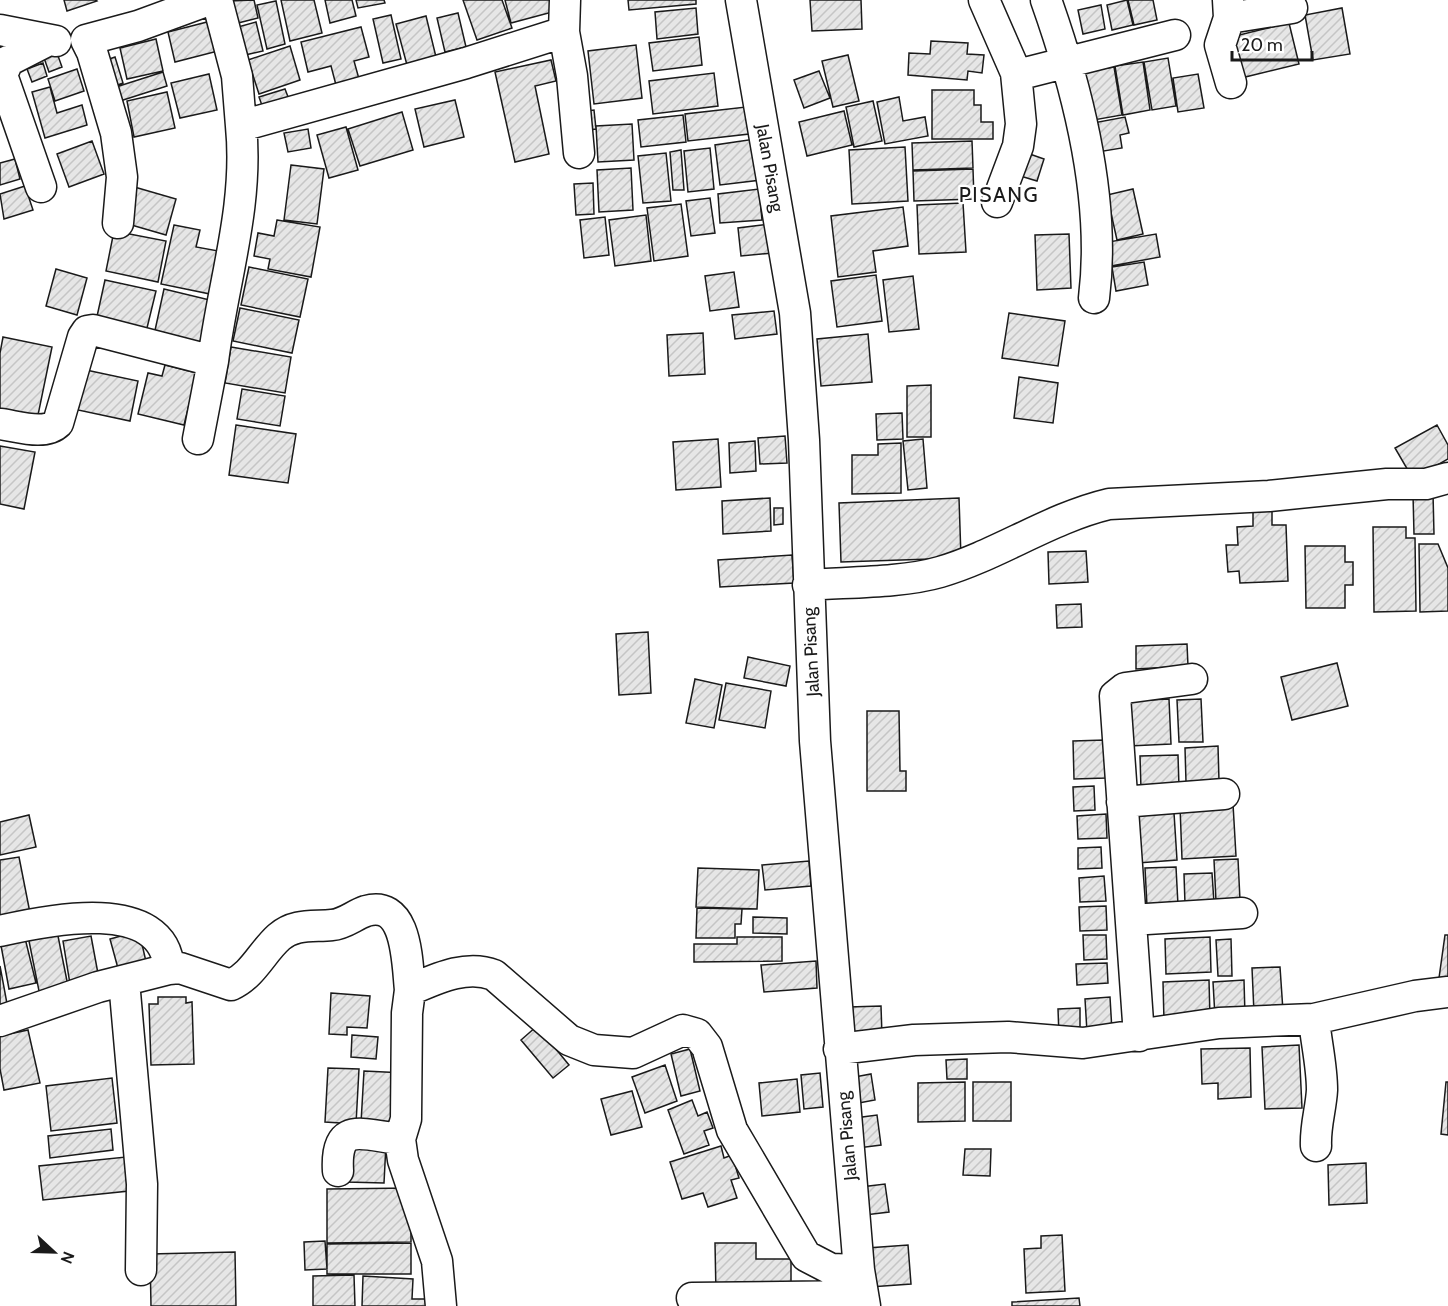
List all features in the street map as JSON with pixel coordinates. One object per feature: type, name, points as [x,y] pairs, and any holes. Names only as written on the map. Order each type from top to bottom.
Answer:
[{"type":"street","points":[[0,30],[47,41],[86,40],[138,26],[209,0]]},
{"type":"street","points":[[198,439],[239,221],[244,154],[237,75],[217,0]]},
{"type":"street","points":[[565,0],[567,8],[564,32],[572,76],[579,153]]},
{"type":"street","name":"Jalan Pisang","points":[[741,0],[795,313],[804,440],[815,741],[839,1049],[862,1291]]},
{"type":"street","points":[[984,0],[1023,72],[1018,146],[997,202]]},
{"type":"street","points":[[1046,0],[1065,63],[1096,209],[1099,252],[1095,298]]},
{"type":"street","points":[[1231,82],[1220,45],[1228,9],[1292,8]]},
{"type":"street","points":[[241,126],[466,63],[564,32]]},
{"type":"street","points":[[1023,72],[1175,35]]},
{"type":"street","points":[[86,40],[92,52],[116,133],[122,177],[118,223]]},
{"type":"street","points":[[41,187],[2,75],[8,61],[47,41]]},
{"type":"street","points":[[0,424],[52,429],[58,423],[83,337],[87,331],[93,330],[213,361]]},
{"type":"street","points":[[808,585],[937,573],[966,563],[1086,509],[1109,504],[1269,496],[1387,484],[1426,484],[1448,478]]},
{"type":"street","points":[[1139,1036],[1115,696],[1125,687],[1192,679]]},
{"type":"street","points":[[1122,802],[1224,794]]},
{"type":"street","points":[[0,1021],[98,987],[169,969],[180,968],[231,985],[248,974],[272,945],[293,927],[334,925],[366,911],[383,909],[391,913],[398,926],[405,949],[410,990],[407,1013],[406,1119],[400,1138],[403,1160],[437,1261],[441,1306]]},
{"type":"street","points":[[1131,920],[1242,913]]},
{"type":"street","points":[[0,931],[40,922],[82,919],[122,920],[140,924],[155,934],[169,958],[169,969]]},
{"type":"street","points":[[410,990],[459,972],[482,970],[494,975],[569,1040],[594,1050],[633,1053],[683,1030],[698,1034],[706,1047],[732,1130],[806,1256],[831,1269],[862,1291]]},
{"type":"street","points":[[124,981],[142,1184],[141,1270]]},
{"type":"street","points":[[839,1049],[914,1040],[1008,1037],[1083,1043],[1219,1023],[1314,1019],[1415,996],[1448,992]]},
{"type":"street","points":[[1314,1019],[1322,1082],[1321,1104],[1316,1119],[1316,1146]]},
{"type":"street","points":[[338,1171],[337,1149],[341,1139],[349,1134],[400,1138]]},
{"type":"street","points":[[692,1298],[831,1301],[862,1291]]},
{"type":"building","points":[[64,0],[96,0],[97,1],[67,11]]},
{"type":"building","points":[[254,0],[258,18],[234,24],[229,1]]},
{"type":"building","points":[[281,0],[314,0],[322,33],[290,41]]},
{"type":"building","points":[[325,0],[352,0],[356,16],[330,23]]},
{"type":"building","points":[[356,0],[384,0],[385,3],[358,8]]},
{"type":"building","points":[[463,0],[502,0],[512,28],[477,40]]},
{"type":"building","points":[[505,0],[553,0],[556,11],[511,23]]},
{"type":"building","points":[[628,0],[696,0],[696,4],[629,10]]},
{"type":"building","points":[[810,0],[861,0],[862,29],[812,31]]},
{"type":"building","points":[[1127,0],[1133,25],[1112,30],[1107,5]]},
{"type":"building","points":[[1128,0],[1153,0],[1157,20],[1134,25]]},
{"type":"building","points":[[276,1],[285,44],[267,49],[257,5]]},
{"type":"building","points":[[1101,5],[1105,29],[1083,34],[1078,10]]},
{"type":"building","points":[[696,8],[698,34],[657,39],[655,12]]},
{"type":"building","points":[[1342,8],[1350,54],[1313,60],[1305,15]]},
{"type":"building","points":[[458,13],[466,47],[445,52],[437,18]]},
{"type":"building","points":[[391,15],[401,59],[383,63],[373,19]]},
{"type":"building","points":[[426,16],[436,57],[407,65],[396,24]]},
{"type":"building","points":[[211,21],[218,51],[175,62],[168,32]]},
{"type":"building","points":[[256,22],[263,51],[245,55],[238,27]]},
{"type":"building","points":[[1289,23],[1299,64],[1241,78],[1231,37]]},
{"type":"building","points":[[361,27],[369,57],[354,61],[359,79],[336,85],[331,66],[308,72],[301,42]]},
{"type":"building","points":[[699,37],[702,65],[653,71],[649,43]]},
{"type":"building","points":[[156,39],[163,71],[127,79],[120,48]]},
{"type":"building","points":[[931,41],[968,43],[967,54],[984,55],[982,73],[968,71],[967,80],[908,75],[909,53],[930,54]]},
{"type":"building","points":[[636,45],[642,98],[594,104],[588,51]]},
{"type":"building","points":[[290,46],[300,80],[259,94],[248,60]]},
{"type":"building","points":[[57,53],[62,67],[49,72],[44,58]]},
{"type":"building","points":[[848,55],[859,101],[833,107],[822,61]]},
{"type":"building","points":[[115,57],[123,83],[110,88],[101,62]]},
{"type":"building","points":[[1168,58],[1176,106],[1152,110],[1144,62]]},
{"type":"building","points":[[551,60],[556,81],[535,86],[549,154],[515,162],[495,72]]},
{"type":"building","points":[[1143,62],[1150,110],[1123,115],[1115,66]]},
{"type":"building","points":[[43,63],[47,76],[32,82],[27,69]]},
{"type":"building","points":[[1114,67],[1122,115],[1088,121],[1080,72]]},
{"type":"building","points":[[77,69],[84,91],[55,101],[48,79]]},
{"type":"building","points":[[819,71],[830,98],[804,108],[794,80]]},
{"type":"building","points":[[163,72],[167,86],[120,101],[116,87]]},
{"type":"building","points":[[714,73],[718,106],[653,114],[649,81]]},
{"type":"building","points":[[209,74],[217,110],[180,118],[171,83]]},
{"type":"building","points":[[1198,74],[1204,108],[1178,112],[1173,78]]},
{"type":"building","points":[[50,87],[57,113],[82,105],[87,125],[45,138],[32,92]]},
{"type":"building","points":[[285,89],[290,102],[264,111],[259,97]]},
{"type":"building","points":[[932,90],[974,90],[974,105],[981,105],[981,122],[993,122],[993,139],[932,139]]},
{"type":"building","points":[[167,92],[175,128],[134,137],[127,101]]},
{"type":"building","points":[[899,97],[903,121],[925,117],[928,136],[885,144],[877,102]]},
{"type":"building","points":[[455,100],[464,137],[424,147],[415,109]]},
{"type":"building","points":[[873,101],[882,141],[854,147],[846,107]]},
{"type":"building","points":[[746,107],[749,134],[688,141],[685,114]]},
{"type":"building","points":[[594,110],[596,129],[580,131],[578,112]]},
{"type":"building","points":[[844,111],[852,145],[807,156],[799,122]]},
{"type":"building","points":[[402,112],[413,150],[360,166],[348,129]]},
{"type":"building","points":[[683,115],[686,142],[641,147],[638,120]]},
{"type":"building","points":[[1125,117],[1129,133],[1120,135],[1122,148],[1098,152],[1093,123]]},
{"type":"building","points":[[632,124],[634,160],[598,162],[596,126]]},
{"type":"building","points":[[346,127],[358,170],[329,178],[317,135]]},
{"type":"building","points":[[308,129],[311,148],[288,152],[284,133]]},
{"type":"building","points":[[755,139],[761,180],[720,185],[715,145]]},
{"type":"building","points":[[92,141],[104,174],[69,187],[57,154]]},
{"type":"building","points":[[972,141],[973,168],[913,170],[912,143]]},
{"type":"building","points":[[905,147],[908,201],[852,204],[849,150]]},
{"type":"building","points":[[710,148],[714,189],[688,192],[684,151]]},
{"type":"building","points":[[681,150],[684,190],[673,190],[670,152]]},
{"type":"building","points":[[1024,152],[1044,159],[1037,181],[1017,175]]},
{"type":"building","points":[[666,153],[671,201],[643,203],[638,156]]},
{"type":"building","points":[[15,159],[20,179],[0,185],[0,163]]},
{"type":"building","points":[[291,165],[324,169],[317,224],[284,220]]},
{"type":"building","points":[[631,168],[633,210],[599,212],[597,170]]},
{"type":"building","points":[[973,169],[974,199],[914,201],[913,171]]},
{"type":"building","points":[[593,183],[594,214],[576,215],[574,184]]},
{"type":"building","points":[[25,186],[33,210],[4,219],[0,194]]},
{"type":"building","points":[[131,186],[176,199],[166,235],[121,222]]},
{"type":"building","points":[[759,189],[762,220],[720,223],[718,194]]},
{"type":"building","points":[[1133,189],[1143,234],[1117,240],[1107,195]]},
{"type":"building","points":[[710,198],[715,233],[691,236],[686,201]]},
{"type":"building","points":[[963,203],[966,252],[919,254],[917,205]]},
{"type":"building","points":[[681,204],[688,256],[654,261],[647,208]]},
{"type":"building","points":[[903,207],[908,246],[873,251],[876,272],[838,277],[831,216]]},
{"type":"building","points":[[646,215],[651,261],[615,266],[609,220]]},
{"type":"building","points":[[605,217],[609,255],[584,258],[580,220]]},
{"type":"building","points":[[277,220],[320,227],[311,277],[268,269],[270,259],[254,256],[258,233],[274,236]]},
{"type":"building","points":[[770,224],[773,253],[741,256],[738,228]]},
{"type":"building","points":[[174,225],[200,230],[196,247],[224,252],[215,295],[161,284]]},
{"type":"building","points":[[114,231],[166,241],[158,282],[106,271]]},
{"type":"building","points":[[1069,234],[1071,288],[1037,290],[1035,235]]},
{"type":"building","points":[[1156,234],[1160,257],[1111,266],[1108,242]]},
{"type":"building","points":[[1144,262],[1148,285],[1116,291],[1112,267]]},
{"type":"building","points":[[249,267],[308,279],[300,317],[241,305]]},
{"type":"building","points":[[56,269],[87,278],[77,315],[46,306]]},
{"type":"building","points":[[734,272],[739,307],[710,311],[705,276]]},
{"type":"building","points":[[876,275],[882,321],[837,327],[831,281]]},
{"type":"building","points":[[913,276],[919,329],[889,332],[883,280]]},
{"type":"building","points":[[105,280],[156,291],[146,332],[96,321]]},
{"type":"building","points":[[164,289],[214,301],[203,347],[154,335]]},
{"type":"building","points":[[240,308],[299,320],[292,353],[233,341]]},
{"type":"building","points":[[774,311],[777,334],[735,339],[732,315]]},
{"type":"building","points":[[1009,313],[1065,321],[1058,366],[1002,358]]},
{"type":"building","points":[[703,333],[705,374],[669,376],[667,335]]},
{"type":"building","points":[[868,334],[872,382],[821,386],[817,339]]},
{"type":"building","points":[[3,337],[52,347],[37,420],[0,413],[0,353]]},
{"type":"building","points":[[231,347],[291,357],[285,393],[225,383]]},
{"type":"building","points":[[165,365],[197,373],[184,425],[138,414],[148,373],[162,376]]},
{"type":"building","points":[[86,370],[138,381],[130,421],[78,410]]},
{"type":"building","points":[[1019,377],[1058,383],[1053,423],[1014,418]]},
{"type":"building","points":[[931,385],[931,437],[907,437],[907,386]]},
{"type":"building","points":[[242,389],[285,396],[280,426],[237,419]]},
{"type":"building","points":[[902,413],[903,439],[877,440],[876,414]]},
{"type":"building","points":[[236,425],[296,434],[288,483],[229,475]]},
{"type":"building","points":[[1437,425],[1448,445],[1448,459],[1413,479],[1395,448]]},
{"type":"building","points":[[785,436],[787,463],[760,464],[758,438]]},
{"type":"building","points":[[718,439],[721,487],[676,490],[673,442]]},
{"type":"building","points":[[923,439],[927,488],[908,490],[903,441]]},
{"type":"building","points":[[755,441],[756,471],[730,473],[729,443]]},
{"type":"building","points":[[901,443],[901,493],[852,494],[852,455],[878,455],[878,444]]},
{"type":"building","points":[[0,446],[35,452],[24,509],[0,504]]},
{"type":"building","points":[[1433,493],[1434,534],[1414,534],[1413,494]]},
{"type":"building","points":[[770,498],[771,531],[723,534],[722,501]]},
{"type":"building","points":[[959,498],[961,558],[841,562],[839,503]]},
{"type":"building","points":[[774,508],[783,508],[783,524],[774,525]]},
{"type":"building","points":[[1272,511],[1272,525],[1286,525],[1288,581],[1240,583],[1239,571],[1228,572],[1226,545],[1238,545],[1237,527],[1253,526],[1253,512]]},
{"type":"building","points":[[1373,527],[1406,527],[1406,538],[1415,538],[1416,611],[1374,612]]},
{"type":"building","points":[[1419,544],[1438,544],[1448,568],[1448,611],[1420,612]]},
{"type":"building","points":[[1305,546],[1345,546],[1345,562],[1353,562],[1353,585],[1345,585],[1345,608],[1306,608]]},
{"type":"building","points":[[1086,551],[1088,582],[1049,584],[1048,552]]},
{"type":"building","points":[[792,555],[794,583],[720,587],[718,560]]},
{"type":"building","points":[[1081,604],[1082,627],[1057,628],[1056,605]]},
{"type":"building","points":[[648,632],[651,693],[619,695],[616,634]]},
{"type":"building","points":[[1187,644],[1188,666],[1136,669],[1136,646]]},
{"type":"building","points":[[748,657],[790,666],[786,686],[744,678]]},
{"type":"building","points":[[1337,663],[1348,706],[1292,720],[1281,677]]},
{"type":"building","points":[[695,679],[722,685],[714,728],[686,723]]},
{"type":"building","points":[[726,683],[771,691],[765,728],[719,720]]},
{"type":"building","points":[[1169,699],[1171,744],[1129,746],[1127,701]]},
{"type":"building","points":[[1201,699],[1203,742],[1179,742],[1177,700]]},
{"type":"building","points":[[867,711],[899,711],[900,771],[906,771],[906,791],[867,791]]},
{"type":"building","points":[[1105,740],[1106,778],[1074,779],[1073,741]]},
{"type":"building","points":[[1218,746],[1219,781],[1186,782],[1185,748]]},
{"type":"building","points":[[1178,755],[1179,787],[1141,789],[1140,756]]},
{"type":"building","points":[[1094,786],[1095,810],[1074,811],[1073,787]]},
{"type":"building","points":[[1233,804],[1236,856],[1182,859],[1180,806]]},
{"type":"building","points":[[1174,813],[1177,860],[1138,863],[1136,816]]},
{"type":"building","points":[[1106,814],[1107,838],[1078,839],[1077,816]]},
{"type":"building","points":[[29,815],[36,847],[0,855],[0,822]]},
{"type":"building","points":[[1101,847],[1102,868],[1078,869],[1078,848]]},
{"type":"building","points":[[19,857],[31,918],[0,924],[0,860]]},
{"type":"building","points":[[1238,859],[1240,900],[1216,901],[1214,860]]},
{"type":"building","points":[[809,861],[811,886],[765,890],[762,865]]},
{"type":"building","points":[[1176,867],[1178,905],[1147,906],[1145,868]]},
{"type":"building","points":[[698,868],[759,870],[757,909],[696,907]]},
{"type":"building","points":[[1212,873],[1214,903],[1185,904],[1184,874]]},
{"type":"building","points":[[1104,876],[1106,901],[1080,902],[1079,878]]},
{"type":"building","points":[[1106,906],[1107,930],[1080,931],[1079,907]]},
{"type":"building","points":[[697,908],[742,909],[741,924],[735,924],[735,938],[696,938]]},
{"type":"building","points":[[753,917],[787,918],[787,934],[753,933]]},
{"type":"building","points":[[57,931],[68,986],[39,991],[28,936]]},
{"type":"building","points":[[139,931],[147,966],[119,972],[110,939]]},
{"type":"building","points":[[24,934],[36,983],[9,989],[0,940]]},
{"type":"building","points":[[1083,935],[1106,935],[1107,959],[1084,960]]},
{"type":"building","points":[[1445,935],[1448,935],[1448,979],[1439,978]]},
{"type":"building","points":[[91,936],[99,979],[70,984],[63,941]]},
{"type":"building","points":[[737,937],[782,937],[782,961],[694,962],[694,944],[737,944]]},
{"type":"building","points":[[1210,937],[1211,972],[1166,974],[1165,939]]},
{"type":"building","points":[[1231,939],[1232,976],[1218,976],[1216,940]]},
{"type":"building","points":[[816,961],[817,988],[764,992],[761,965]]},
{"type":"building","points":[[1107,963],[1108,983],[1077,985],[1076,964]]},
{"type":"building","points":[[0,966],[8,1009],[0,1011]]},
{"type":"building","points":[[1280,967],[1283,1011],[1254,1013],[1252,968]]},
{"type":"building","points":[[1209,980],[1210,1018],[1164,1021],[1163,982]]},
{"type":"building","points":[[1244,980],[1245,1016],[1215,1017],[1213,982]]},
{"type":"building","points":[[331,993],[370,996],[367,1028],[347,1027],[347,1035],[329,1034]]},
{"type":"building","points":[[158,997],[186,997],[186,1003],[192,1002],[194,1064],[151,1065],[149,1004],[158,1004]]},
{"type":"building","points":[[1110,997],[1112,1031],[1087,1032],[1085,999]]},
{"type":"building","points":[[881,1006],[882,1036],[849,1036],[849,1007]]},
{"type":"building","points":[[1080,1008],[1080,1035],[1059,1036],[1058,1009]]},
{"type":"building","points":[[537,1026],[569,1065],[553,1078],[521,1040]]},
{"type":"building","points":[[28,1030],[40,1083],[4,1090],[0,1069],[0,1036]]},
{"type":"building","points":[[352,1035],[378,1037],[376,1059],[351,1057]]},
{"type":"building","points":[[1299,1045],[1302,1108],[1265,1109],[1262,1047]]},
{"type":"building","points":[[1250,1048],[1251,1097],[1218,1099],[1218,1083],[1202,1084],[1201,1049]]},
{"type":"building","points":[[690,1049],[700,1091],[681,1096],[671,1054]]},
{"type":"building","points":[[967,1059],[967,1079],[947,1079],[946,1060]]},
{"type":"building","points":[[665,1065],[677,1101],[645,1113],[632,1077]]},
{"type":"building","points":[[328,1068],[359,1069],[356,1124],[325,1122]]},
{"type":"building","points":[[364,1071],[405,1073],[401,1126],[361,1123]]},
{"type":"building","points":[[820,1073],[823,1107],[804,1109],[801,1075]]},
{"type":"building","points":[[871,1074],[875,1100],[853,1104],[849,1078]]},
{"type":"building","points":[[112,1078],[117,1123],[51,1131],[46,1086]]},
{"type":"building","points":[[797,1079],[800,1112],[762,1116],[759,1083]]},
{"type":"building","points":[[965,1082],[965,1121],[918,1122],[918,1083]]},
{"type":"building","points":[[973,1082],[1011,1082],[1011,1121],[973,1121]]},
{"type":"building","points":[[1446,1082],[1448,1082],[1448,1135],[1441,1134]]},
{"type":"building","points":[[632,1091],[642,1127],[611,1135],[601,1099]]},
{"type":"building","points":[[692,1100],[698,1116],[707,1112],[713,1128],[704,1131],[709,1145],[684,1154],[668,1110]]},
{"type":"building","points":[[877,1115],[881,1145],[858,1148],[855,1118]]},
{"type":"building","points":[[111,1129],[113,1150],[50,1158],[48,1136]]},
{"type":"building","points":[[348,1142],[386,1144],[384,1183],[346,1182]]},
{"type":"building","points":[[721,1146],[724,1158],[732,1155],[739,1178],[731,1180],[737,1198],[708,1207],[703,1193],[682,1199],[670,1162]]},
{"type":"building","points":[[965,1149],[991,1149],[990,1176],[963,1175]]},
{"type":"building","points":[[126,1157],[129,1191],[43,1200],[39,1166]]},
{"type":"building","points":[[1366,1163],[1367,1203],[1329,1205],[1328,1165]]},
{"type":"building","points":[[885,1184],[889,1212],[865,1215],[861,1187]]},
{"type":"building","points":[[411,1188],[411,1242],[327,1243],[327,1189]]},
{"type":"building","points":[[1062,1235],[1065,1291],[1026,1293],[1024,1249],[1041,1248],[1041,1236]]},
{"type":"building","points":[[325,1241],[327,1269],[305,1270],[304,1242]]},
{"type":"building","points":[[411,1243],[411,1274],[327,1274],[327,1244]]},
{"type":"building","points":[[715,1243],[756,1243],[756,1259],[791,1259],[791,1293],[716,1294]]},
{"type":"building","points":[[908,1245],[911,1284],[870,1287],[867,1248]]},
{"type":"building","points":[[235,1252],[236,1306],[151,1306],[150,1254]]},
{"type":"building","points":[[354,1275],[355,1306],[313,1306],[313,1276]]},
{"type":"building","points":[[363,1276],[413,1279],[412,1299],[434,1299],[434,1306],[362,1306]]},
{"type":"building","points":[[1079,1298],[1080,1306],[1012,1306],[1012,1302]]},
{"type":"district","name":"PISANG","points":[[999,195]]}]
